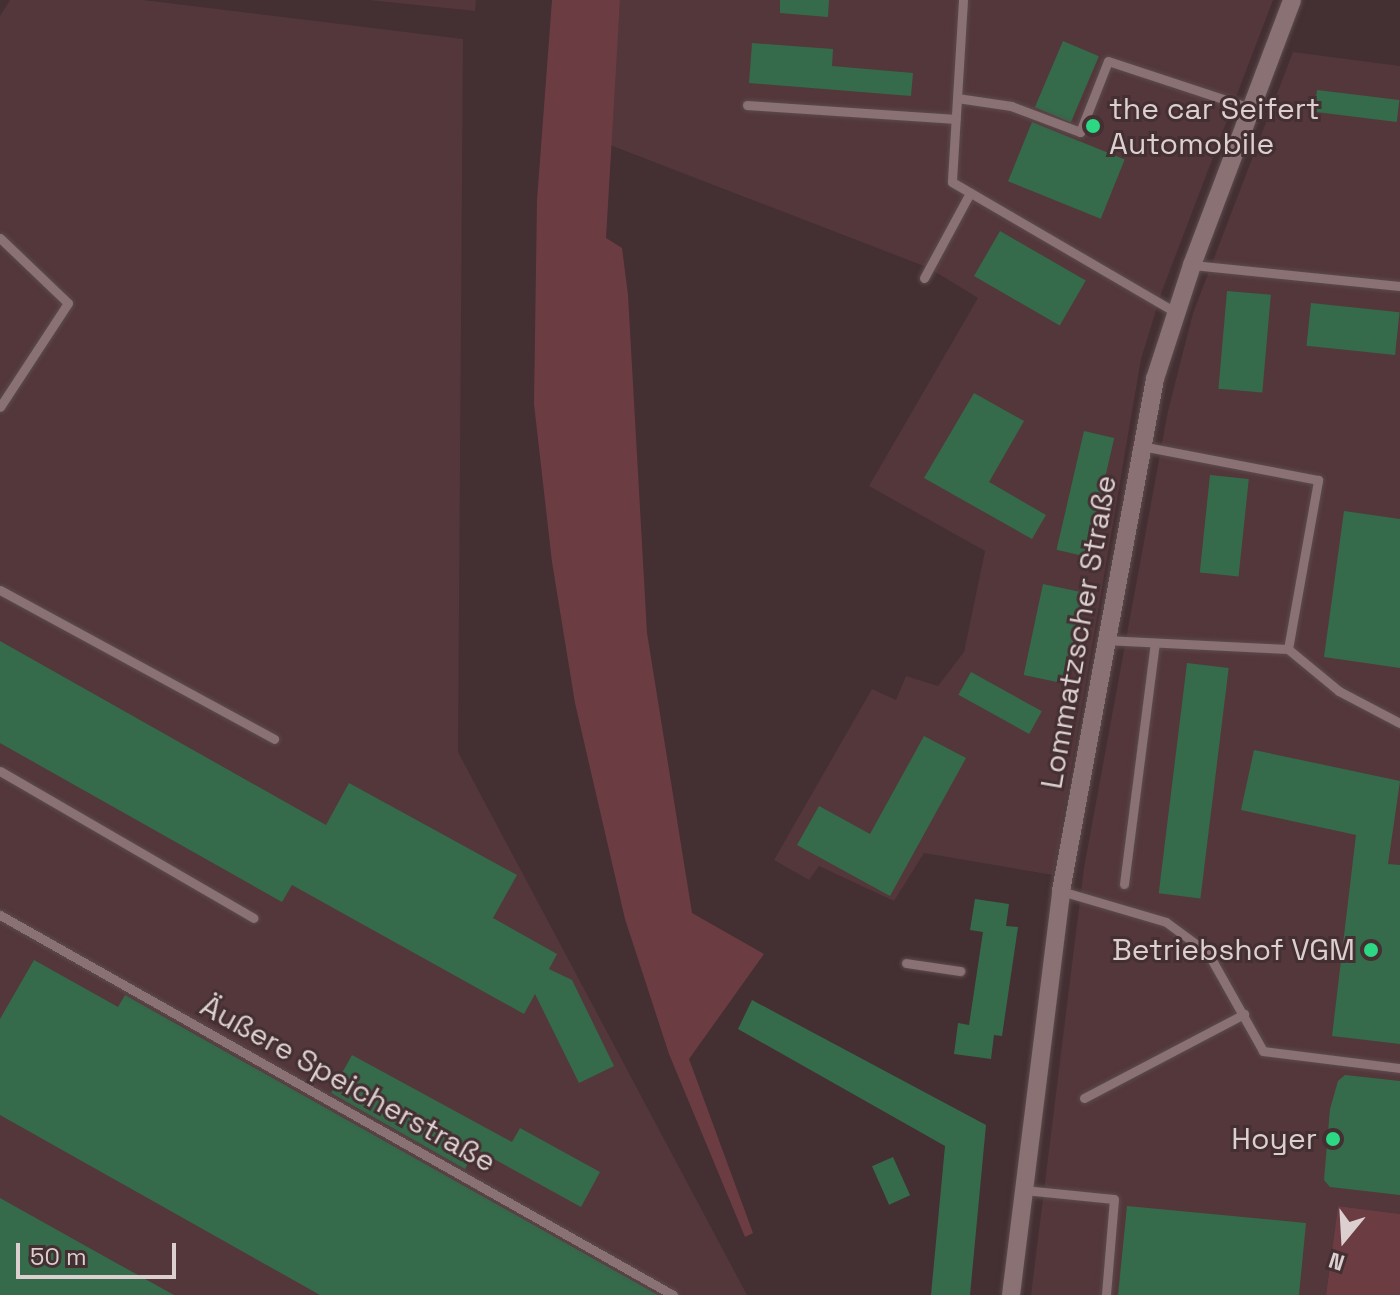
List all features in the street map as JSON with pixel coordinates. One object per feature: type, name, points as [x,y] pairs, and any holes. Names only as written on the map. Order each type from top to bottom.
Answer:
[{"type":"street","name":"Lommatzscher Straße","points":[[1011,1295],[1020,1190],[1061,891],[1141,446],[1175,312],[1292,0]]},
{"type":"lane","points":[[963,0],[952,182],[1175,312]]},
{"type":"lane","points":[[957,98],[1011,106],[1080,132],[1108,61],[1250,108]]},
{"type":"lane","points":[[747,105],[956,119]]},
{"type":"lane","points":[[924,278],[970,193]]},
{"type":"lane","points":[[0,238],[68,303],[0,407]]},
{"type":"lane","points":[[1192,265],[1400,286]]},
{"type":"lane","points":[[1141,446],[1318,480],[1288,649]]},
{"type":"lane","points":[[0,590],[274,739]]},
{"type":"lane","points":[[1104,640],[1288,649],[1339,691],[1400,723]]},
{"type":"lane","points":[[1124,884],[1155,643]]},
{"type":"lane","points":[[0,771],[254,918]]},
{"type":"lane","points":[[1061,891],[1166,922],[1208,953],[1263,1051],[1400,1068]]},
{"type":"lane","name":"Äußere Speicherstraße","points":[[0,915],[673,1295]]},
{"type":"lane","points":[[906,963],[960,971]]},
{"type":"lane","points":[[1084,1098],[1244,1014]]},
{"type":"lane","points":[[1020,1190],[1114,1199],[1106,1295]]},
{"type":"shaded area","points":[[10,0],[143,0],[463,39],[458,752],[747,1295],[0,1295],[0,16]]},
{"type":"shaded area","points":[[369,0],[476,0],[475,11]]},
{"type":"shaded area","points":[[552,0],[620,0],[606,238],[622,248],[628,295],[647,633],[692,913],[764,954],[689,1059],[753,1233],[745,1237],[669,1054],[625,919],[575,703],[552,562],[534,404],[537,200]]},
{"type":"shaded area","points":[[620,0],[1273,0],[1162,291],[1141,359],[1053,875],[924,853],[894,901],[819,866],[809,880],[774,860],[872,689],[896,700],[906,676],[938,686],[964,652],[985,551],[869,486],[978,298],[929,268],[610,145]]},
{"type":"shaded area","points":[[1293,52],[1400,66],[1400,1214],[1338,1206],[1326,1295],[1031,1295],[1084,868],[1168,411],[1193,313]]},
{"type":"shaded area","points":[[1338,1206],[1400,1214],[1400,1295],[1326,1295]]},
{"type":"building","points":[[780,0],[829,0],[828,17],[780,13]]},
{"type":"building","points":[[1063,41],[1099,56],[1071,123],[1035,107]]},
{"type":"building","points":[[752,43],[833,49],[832,66],[913,73],[911,96],[749,83]]},
{"type":"building","points":[[1317,90],[1399,100],[1397,122],[1314,112]]},
{"type":"building","points":[[1032,122],[1125,159],[1101,219],[1008,181]]},
{"type":"building","points":[[1000,231],[1086,280],[1060,326],[974,276]]},
{"type":"building","points":[[1227,291],[1271,295],[1262,392],[1218,389]]},
{"type":"building","points":[[1311,303],[1400,312],[1395,355],[1307,346]]},
{"type":"building","points":[[974,393],[1024,421],[989,482],[1046,515],[1032,539],[924,478]]},
{"type":"building","points":[[1084,431],[1114,438],[1087,557],[1057,550]]},
{"type":"building","points":[[1210,475],[1249,479],[1239,577],[1200,572]]},
{"type":"building","points":[[1344,511],[1400,519],[1400,668],[1324,657]]},
{"type":"building","points":[[1043,584],[1087,593],[1068,684],[1024,675]]},
{"type":"building","points":[[0,641],[326,825],[349,783],[517,875],[493,918],[557,954],[549,969],[572,980],[614,1066],[579,1083],[535,994],[524,1014],[292,885],[282,902],[0,743]]},
{"type":"building","points":[[1187,663],[1229,668],[1200,898],[1159,893]]},
{"type":"building","points":[[971,672],[1042,711],[1029,734],[958,695]]},
{"type":"building","points":[[924,736],[966,758],[890,896],[797,845],[819,806],[870,834]]},
{"type":"building","points":[[1254,750],[1400,781],[1388,864],[1400,865],[1400,1044],[1332,1036],[1356,835],[1241,810]]},
{"type":"building","points":[[975,899],[1009,904],[1006,926],[1018,927],[1002,1036],[994,1035],[991,1059],[954,1054],[958,1023],[969,1025],[983,932],[970,930]]},
{"type":"building","points":[[34,960],[118,1007],[125,995],[658,1295],[320,1295],[0,1115],[0,1019]]},
{"type":"building","points":[[752,1000],[986,1125],[970,1295],[931,1295],[945,1146],[738,1029]]},
{"type":"building","points":[[352,1055],[512,1142],[520,1128],[600,1172],[581,1207],[476,1149],[465,1169],[331,1093]]},
{"type":"building","points":[[1345,1075],[1400,1081],[1400,1195],[1330,1187],[1324,1180],[1330,1109],[1338,1081]]},
{"type":"building","points":[[893,1157],[910,1195],[889,1205],[872,1166]]},
{"type":"building","points":[[0,1198],[109,1259],[174,1295],[0,1295]]},
{"type":"building","points":[[1127,1206],[1306,1223],[1299,1295],[1118,1295]]},
{"type":"place","name":"the car Seifert Automobile","points":[[1093,126]]},
{"type":"place","name":"Betriebshof VGM","points":[[1371,950]]},
{"type":"place","name":"Hoyer","points":[[1333,1139]]}]
